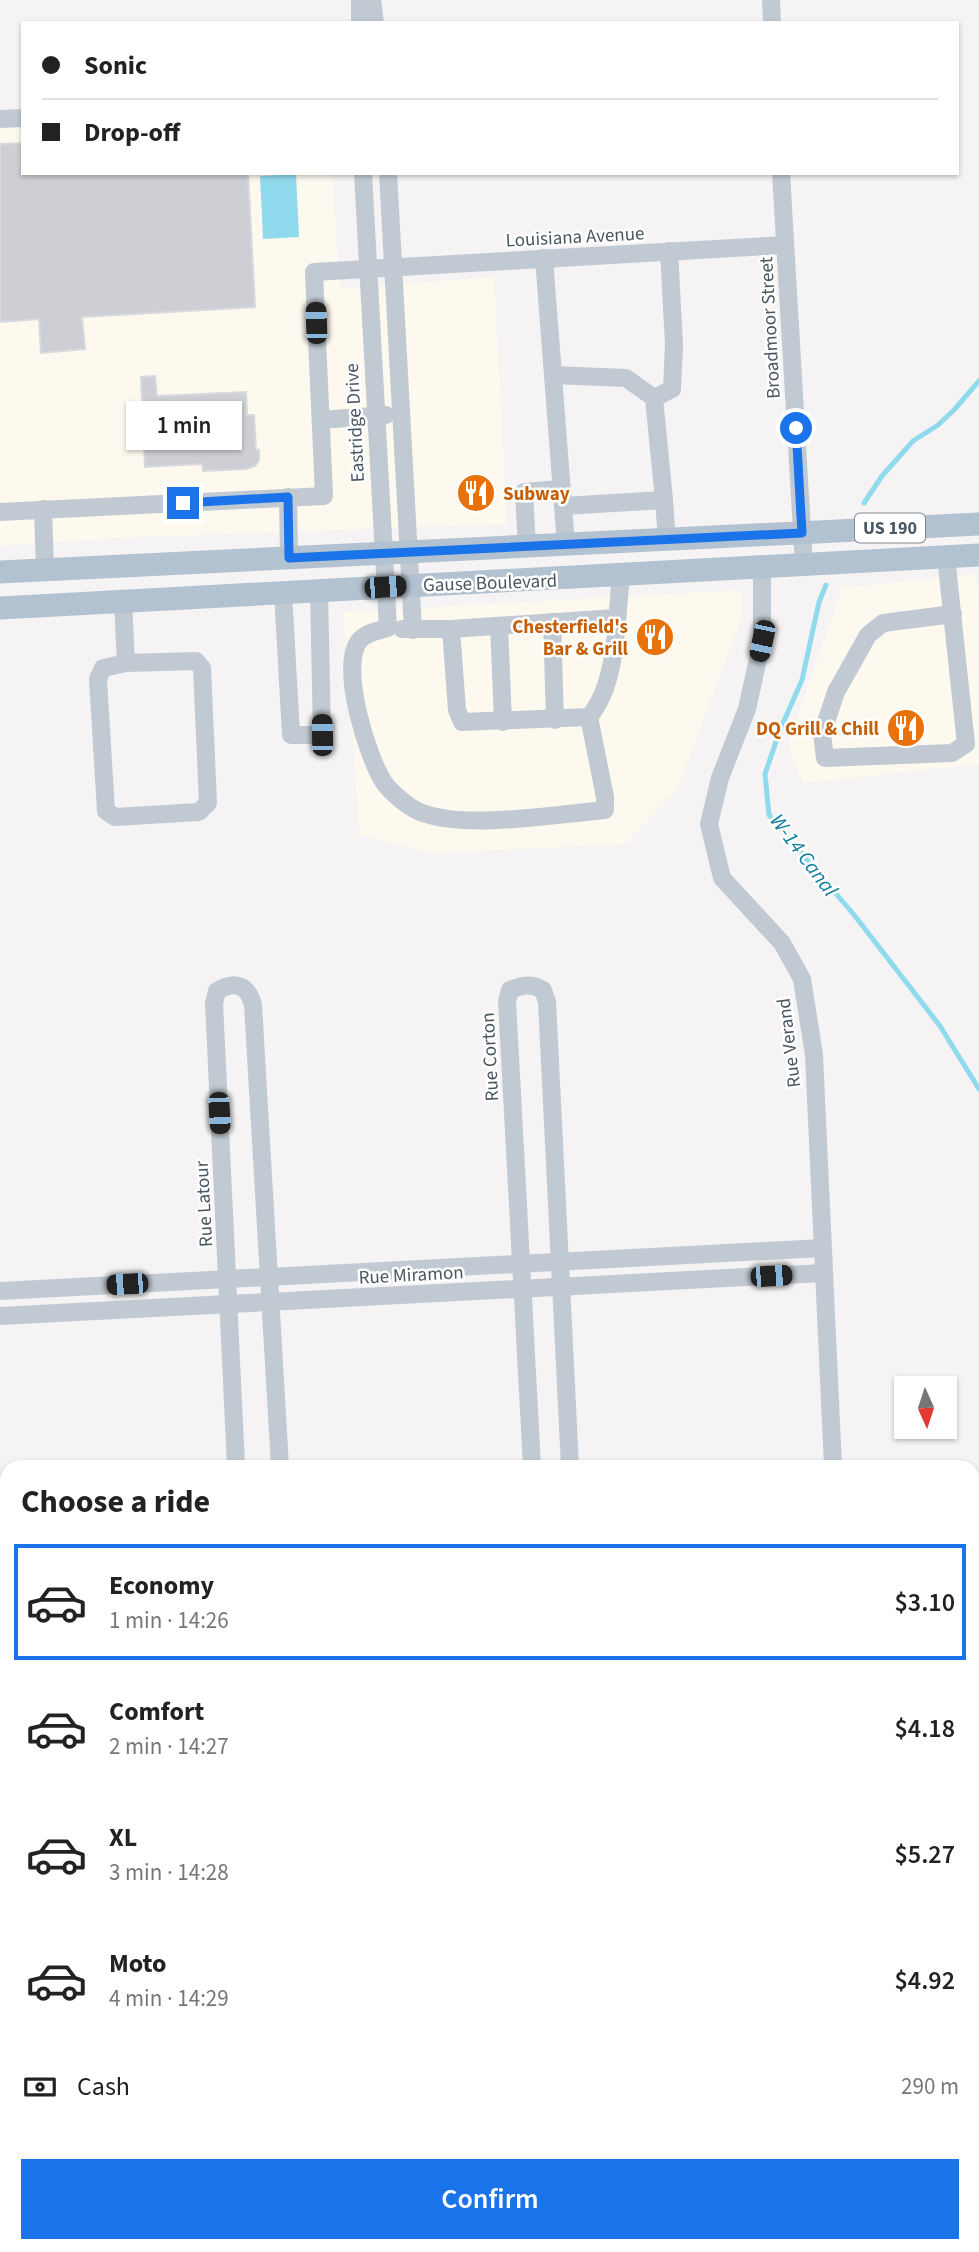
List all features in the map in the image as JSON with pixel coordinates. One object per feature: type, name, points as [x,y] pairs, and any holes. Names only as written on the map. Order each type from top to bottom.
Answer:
[{"type":"main road","name":"Gause Boulevard","points":[[0,572],[979,524]]},
{"type":"main road","name":"Gause Boulevard","points":[[0,608],[979,555]]},
{"type":"main road","points":[[43,606],[44,569]]},
{"type":"street","points":[[360,0],[360,21]]},
{"type":"street","points":[[372,0],[375,21]]},
{"type":"street","points":[[771,0],[772,21]]},
{"type":"street","points":[[0,119],[21,118]]},
{"type":"street","name":"Eastridge Drive","points":[[363,175],[388,628]]},
{"type":"street","points":[[388,175],[413,630]]},
{"type":"street","name":"Broadmoor Street","points":[[781,175],[803,565]]},
{"type":"street","name":"Louisiana Avenue","points":[[321,420],[314,272],[785,245]]},
{"type":"street","points":[[653,398],[672,388],[674,344],[669,251]]},
{"type":"street","points":[[544,258],[566,545]]},
{"type":"street","points":[[553,375],[626,377],[653,398],[667,540]]},
{"type":"street","points":[[0,512],[324,496],[321,420],[399,412]]},
{"type":"street","points":[[527,547],[524,492],[562,498],[664,500]]},
{"type":"street","points":[[288,497],[289,558]]},
{"type":"street","points":[[43,509],[44,569]]},
{"type":"street","points":[[946,557],[973,743],[952,753],[824,758],[822,734],[836,692],[868,635],[883,623],[953,614]]},
{"type":"street","name":"Rue Verand","points":[[762,568],[762,641],[747,709],[720,778],[709,824],[722,878],[782,943],[802,979],[814,1055],[833,1460]]},
{"type":"street","points":[[451,629],[457,710],[462,722],[589,717],[598,706],[608,683],[621,576]]},
{"type":"street","points":[[284,592],[291,735],[322,735],[318,590]]},
{"type":"street","points":[[123,602],[126,663]]},
{"type":"street","points":[[589,717],[605,797],[605,810],[450,820],[414,809],[386,786],[370,756],[355,701],[352,659],[358,641],[370,633],[388,628],[451,629],[616,618]]},
{"type":"street","points":[[552,622],[555,720]]},
{"type":"street","points":[[499,626],[503,722]]},
{"type":"street","points":[[196,662],[202,668],[208,803],[199,811],[115,817],[106,811],[99,679],[103,667],[126,663],[196,662]]},
{"type":"street","name":"Rue Latour","points":[[236,1460],[214,1003],[217,991],[228,984],[242,986],[250,994],[253,1005],[280,1460]]},
{"type":"street","name":"Rue Corton","points":[[532,1460],[507,1001],[510,990],[522,985],[535,985],[543,990],[547,1002],[570,1460]]},
{"type":"street","name":"Rue Miramon","points":[[0,1291],[822,1248]]},
{"type":"street","name":"Rue Miramon","points":[[0,1316],[823,1273]]},
{"type":"shaded area","points":[[21,109],[21,175],[332,175],[340,289],[494,277],[507,524],[115,538],[0,546],[0,111]]},
{"type":"shaded area","points":[[976,574],[979,607],[979,764],[803,783],[789,751],[791,735],[842,588]]},
{"type":"shaded area","points":[[741,590],[743,614],[677,790],[625,844],[434,853],[360,835],[343,612]]},
{"type":"water","points":[[296,175],[299,237],[263,239],[260,176]]},
{"type":"building","points":[[21,143],[21,175],[248,175],[255,307],[82,317],[85,349],[41,353],[39,319],[0,322],[0,144]]},
{"type":"building","points":[[155,376],[157,396],[246,392],[247,415],[254,415],[256,450],[259,450],[259,461],[255,466],[246,469],[203,471],[202,464],[145,467],[141,377]]},
{"type":"waterway","name":"W-14 Canal","points":[[864,503],[882,476],[913,441],[938,425],[979,381]]},
{"type":"waterway","name":"W-14 Canal","points":[[826,585],[819,602],[802,680],[780,730],[765,774],[769,815],[855,916],[940,1026],[979,1089]]},
{"type":"place","name":"Subway","points":[[476,493]]},
{"type":"place","name":"Chesterfield's Bar & Grill","points":[[655,637]]},
{"type":"place","name":"DQ Grill & Chill","points":[[906,728]]},
{"type":"route","points":[[183,503],[288,497],[289,558],[802,533],[796,428]]}]
